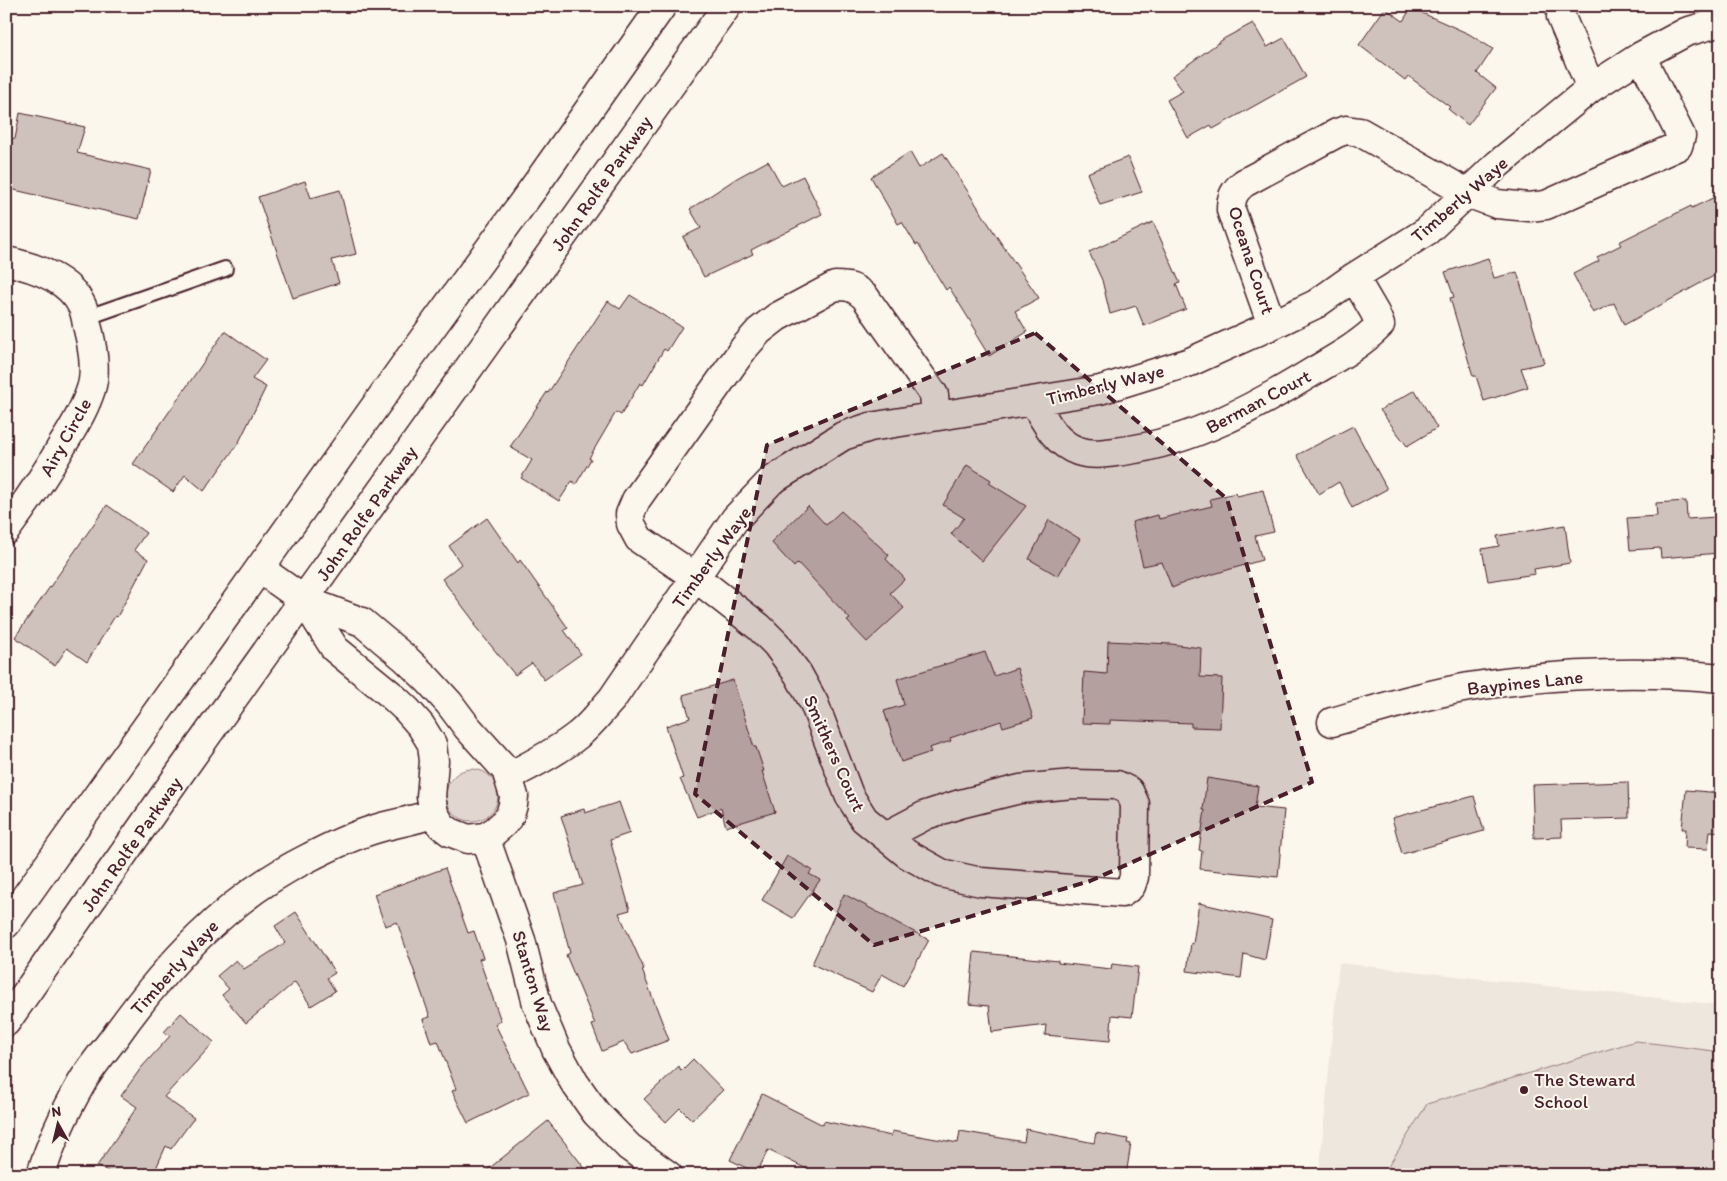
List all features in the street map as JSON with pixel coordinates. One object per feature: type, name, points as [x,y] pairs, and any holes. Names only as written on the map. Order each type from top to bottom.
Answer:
[{"type":"street","points":[[6,924],[662,6]]},
{"type":"street","name":"John Rolfe Parkway","points":[[6,1022],[180,773],[727,6]]},
{"type":"street","points":[[1562,6],[1561,17],[1591,88]]},
{"type":"street","points":[[1719,6],[1721,10]]},
{"type":"street","name":"Timberly Waye","points":[[508,777],[562,747],[579,734],[598,715],[612,699],[735,519],[771,481],[790,468],[843,436],[870,427],[1100,390],[1190,362],[1316,304],[1354,277],[1427,231],[1498,164],[1591,88],[1641,56],[1686,32],[1721,22]]},
{"type":"street","name":"Oceana Court","points":[[1272,325],[1231,210],[1231,199],[1236,189],[1244,183],[1346,130],[1360,132],[1467,194],[1497,204],[1528,207],[1546,205],[1678,146],[1681,136],[1641,56]]},
{"type":"street","name":"Airy Circle","points":[[6,261],[24,264],[46,273],[69,287],[82,306],[86,318],[93,360],[91,388],[72,429],[39,484],[6,530]]},
{"type":"street","name":"Berman Court","points":[[1034,402],[1050,430],[1060,440],[1077,450],[1092,454],[1147,448],[1193,435],[1238,415],[1365,340],[1380,325],[1376,313],[1354,277]]},
{"type":"street","name":"Smithers Court","points":[[886,836],[926,816],[960,804],[1020,789],[1073,784],[1117,785],[1129,791],[1135,804],[1134,877],[1130,886],[1122,893],[981,882],[941,873],[907,854],[864,819],[849,795],[814,704],[798,674],[776,644],[759,627],[695,577],[639,539],[631,524],[630,514],[636,500],[744,348],[759,331],[777,317],[835,286],[846,286],[856,289],[865,297],[934,395],[936,416]]},
{"type":"street","points":[[260,569],[304,600],[362,622],[406,659],[448,703],[466,727],[506,770],[514,796],[510,814],[495,832],[486,837],[468,839],[450,832],[441,825],[434,813],[431,797],[434,761],[432,744],[421,726],[390,694],[335,649],[304,600]]},
{"type":"street","name":"Baypines Lane","points":[[1332,722],[1460,689],[1556,676],[1610,674],[1721,678]]},
{"type":"street","name":"Timberly Waye","points":[[42,1175],[48,1152],[81,1084],[135,1008],[186,949],[218,918],[249,895],[305,859],[349,838],[371,830],[419,819],[434,813]]},
{"type":"street","name":"Stanton Way","points":[[486,837],[521,940],[537,1004],[560,1057],[574,1082],[596,1113],[629,1147],[668,1175]]},
{"type":"lane","points":[[86,318],[225,269]]},
{"type":"highlighted area","points":[[1035,333],[1227,499],[1312,782],[1090,881],[874,945],[695,794],[767,445]]},
{"type":"shaded area","points":[[467,769],[477,769],[486,773],[494,781],[498,795],[494,809],[486,817],[477,821],[467,821],[458,817],[450,809],[446,800],[446,790],[450,781],[458,773]]},
{"type":"shaded area","name":"The Steward School","points":[[1339,963],[1721,1005],[1721,1175],[1319,1175]]},
{"type":"shaded area","points":[[1636,1041],[1721,1052],[1721,1175],[1383,1175],[1427,1104]]},
{"type":"building","points":[[1385,8],[1403,21],[1411,8],[1469,34],[1493,49],[1477,73],[1496,88],[1468,125],[1448,109],[1450,107],[1408,76],[1405,80],[1359,45]]},
{"type":"building","points":[[1253,23],[1267,47],[1284,38],[1306,77],[1213,129],[1211,125],[1188,138],[1167,100],[1183,91],[1172,76],[1225,38]]},
{"type":"building","points":[[20,113],[85,127],[77,153],[151,170],[139,219],[6,188],[6,137],[15,139]]},
{"type":"building","points":[[910,152],[919,168],[943,153],[1039,298],[1015,311],[1027,332],[989,356],[975,333],[977,332],[949,287],[946,290],[902,222],[898,224],[871,177]]},
{"type":"building","points":[[1128,157],[1142,192],[1100,205],[1087,173]]},
{"type":"building","points":[[768,161],[782,186],[803,176],[822,214],[751,250],[753,254],[704,277],[683,237],[701,228],[690,209],[737,178]]},
{"type":"building","points":[[305,181],[311,198],[340,190],[356,254],[332,260],[339,283],[293,298],[258,197]]},
{"type":"building","points":[[1721,194],[1721,272],[1624,325],[1614,303],[1593,313],[1573,274],[1599,261],[1597,257],[1621,245],[1619,242],[1691,206],[1692,208]]},
{"type":"building","points":[[1153,222],[1180,283],[1176,284],[1186,309],[1144,326],[1136,306],[1110,314],[1102,280],[1089,252]]},
{"type":"building","points":[[1488,258],[1494,278],[1517,272],[1544,363],[1521,368],[1528,387],[1484,401],[1476,376],[1473,376],[1450,298],[1454,297],[1445,272]]},
{"type":"building","points":[[630,295],[682,327],[667,351],[664,349],[643,385],[640,383],[621,415],[616,412],[576,484],[572,481],[559,501],[521,478],[532,460],[510,447],[608,301],[620,309]]},
{"type":"building","points":[[225,331],[266,360],[252,379],[266,387],[239,442],[204,491],[185,475],[173,492],[133,464]]},
{"type":"building","points":[[1415,390],[1437,428],[1407,446],[1380,410]]},
{"type":"building","points":[[1353,426],[1387,489],[1352,508],[1339,482],[1319,494],[1297,455]]},
{"type":"building","points":[[967,465],[991,480],[989,483],[1026,506],[982,561],[951,534],[964,518],[943,505]]},
{"type":"building","points":[[1263,490],[1274,532],[1255,536],[1262,560],[1186,582],[1172,588],[1162,562],[1143,566],[1132,522],[1158,515],[1159,519],[1212,506],[1210,499],[1236,493],[1237,496]]},
{"type":"building","points":[[1686,501],[1687,519],[1716,517],[1719,553],[1661,558],[1660,548],[1630,550],[1627,518],[1657,516],[1656,503]]},
{"type":"building","points":[[107,505],[146,533],[134,550],[148,559],[117,617],[115,616],[87,662],[67,648],[55,666],[15,637]]},
{"type":"building","points":[[808,506],[826,525],[841,511],[889,555],[886,559],[905,579],[890,593],[904,608],[867,642],[847,621],[850,619],[798,563],[794,567],[771,542]]},
{"type":"building","points":[[487,518],[518,563],[520,560],[568,628],[564,630],[581,654],[544,680],[532,663],[515,675],[474,625],[476,624],[442,579],[461,564],[449,546]]},
{"type":"building","points":[[1049,520],[1080,539],[1058,576],[1029,559]]},
{"type":"building","points":[[1565,525],[1570,563],[1534,569],[1535,574],[1488,581],[1482,549],[1499,546],[1497,536]]},
{"type":"building","points":[[1108,641],[1171,644],[1201,648],[1200,677],[1222,678],[1220,728],[1191,727],[1191,723],[1110,720],[1110,724],[1082,723],[1084,672],[1107,674]]},
{"type":"building","points":[[985,652],[994,676],[1017,668],[1033,718],[1003,727],[1001,721],[950,738],[951,741],[929,748],[931,752],[901,762],[884,711],[904,705],[897,679]]},
{"type":"building","points":[[733,680],[754,747],[756,747],[764,771],[762,771],[775,812],[726,827],[721,808],[697,817],[680,779],[683,778],[666,726],[690,718],[683,695]]},
{"type":"building","points":[[1207,778],[1258,786],[1255,807],[1284,810],[1278,877],[1200,869],[1202,851],[1199,850],[1205,810],[1203,810]]},
{"type":"building","points":[[1628,782],[1629,818],[1561,820],[1562,837],[1534,838],[1532,785]]},
{"type":"building","points":[[1686,790],[1721,793],[1721,832],[1710,831],[1708,849],[1685,848],[1686,829],[1682,829]]},
{"type":"building","points":[[1474,796],[1484,831],[1402,854],[1392,818]]},
{"type":"building","points":[[619,802],[630,833],[610,840],[630,910],[619,913],[644,969],[642,970],[669,1040],[632,1054],[624,1042],[602,1051],[592,1025],[595,1024],[566,955],[570,953],[554,893],[583,885],[561,816],[584,809],[585,813]]},
{"type":"building","points":[[787,856],[812,870],[809,874],[820,880],[793,918],[762,900]]},
{"type":"building","points":[[445,868],[468,933],[474,931],[483,958],[479,959],[501,1021],[495,1024],[529,1093],[468,1123],[452,1091],[456,1089],[438,1041],[431,1043],[423,1019],[430,1017],[397,922],[385,926],[374,894]]},
{"type":"building","points":[[844,894],[929,940],[903,986],[882,974],[872,992],[812,964]]},
{"type":"building","points":[[1199,903],[1272,920],[1265,960],[1244,954],[1241,978],[1187,971]]},
{"type":"building","points":[[296,912],[335,973],[327,978],[335,991],[311,1006],[295,982],[246,1023],[222,995],[229,989],[217,976],[236,960],[244,969],[285,943],[275,926]]},
{"type":"building","points":[[974,952],[1111,969],[1112,964],[1138,967],[1132,1017],[1112,1015],[1110,1041],[1045,1035],[1046,1025],[992,1032],[989,1006],[969,1004]]},
{"type":"building","points":[[181,1013],[214,1042],[164,1097],[194,1118],[171,1149],[166,1146],[153,1175],[116,1175],[97,1166],[137,1107],[121,1096],[141,1068],[170,1036],[164,1032]]},
{"type":"building","points":[[693,1059],[723,1090],[692,1120],[680,1108],[666,1122],[644,1099],[679,1066],[681,1071]]},
{"type":"building","points":[[762,1094],[823,1125],[824,1121],[891,1136],[892,1131],[958,1143],[960,1131],[1024,1142],[1026,1129],[1094,1143],[1096,1133],[1128,1139],[1127,1143],[1131,1144],[1126,1175],[819,1175],[768,1150],[757,1173],[730,1160]]},
{"type":"building","points":[[548,1121],[590,1175],[481,1175]]},
{"type":"place","name":"The Steward School","points":[[1524,1090]]}]
